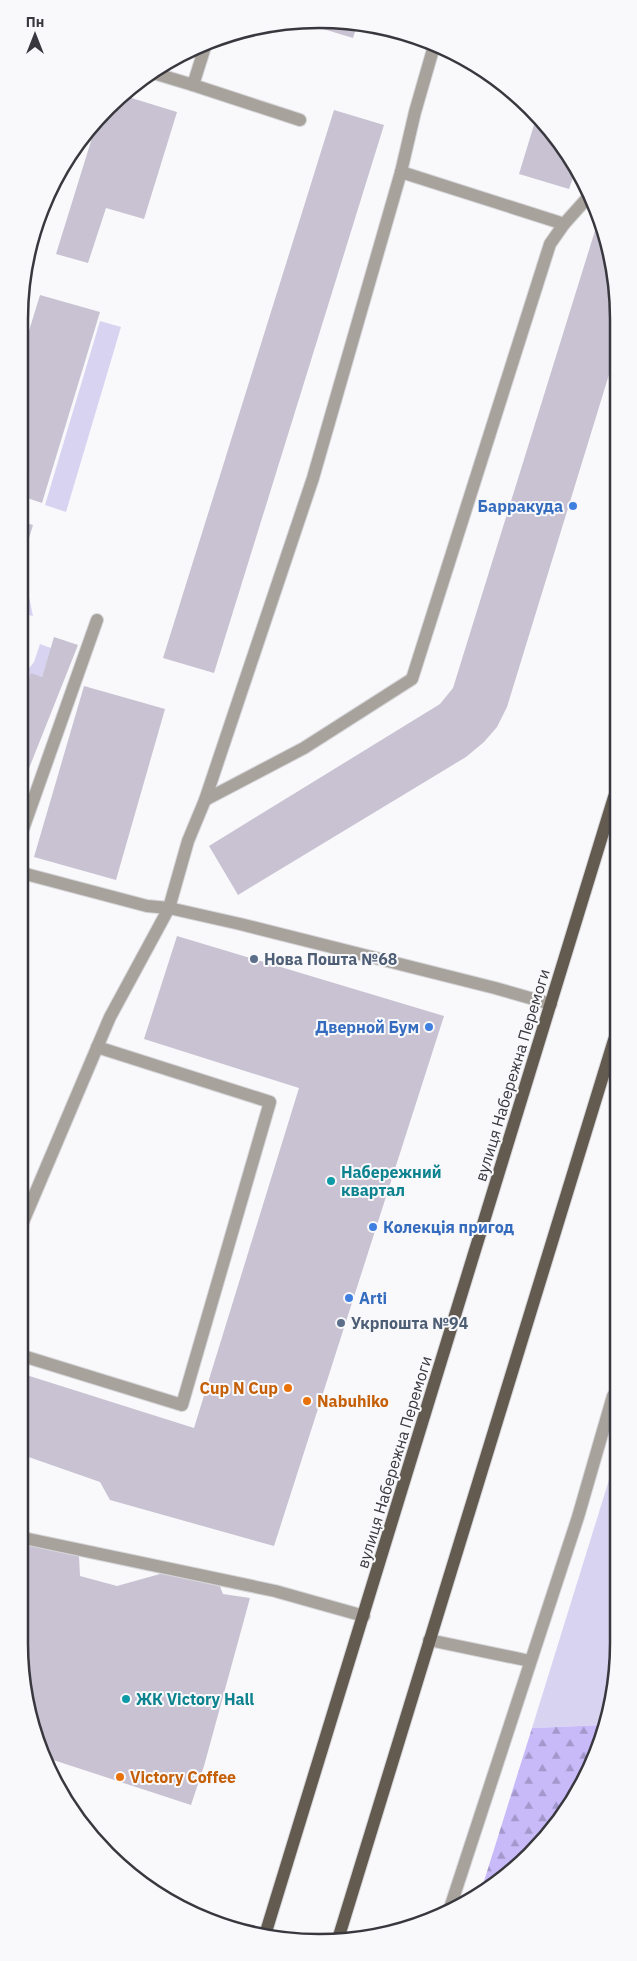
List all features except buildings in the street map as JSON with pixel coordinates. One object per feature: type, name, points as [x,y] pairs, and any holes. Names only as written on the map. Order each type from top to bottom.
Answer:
[{"type":"main road","name":"вулиця Набережна Перемоги","points":[[267,1929],[610,810]]},
{"type":"main road","points":[[340,1933],[610,1053]]},
{"type":"street","points":[[28,1210],[110,1017],[169,908],[188,841],[205,800],[313,478],[401,172],[415,112],[433,51]]},
{"type":"street","points":[[192,85],[204,52]]},
{"type":"street","points":[[160,75],[300,120]]},
{"type":"street","points":[[401,172],[564,224]]},
{"type":"street","points":[[205,800],[304,748],[412,679],[550,244],[564,224],[584,201]]},
{"type":"street","points":[[28,815],[98,620]]},
{"type":"street","points":[[28,875],[147,906],[169,908],[495,988],[551,1004]]},
{"type":"street","points":[[28,1358],[182,1405],[270,1102],[98,1047]]},
{"type":"street","points":[[452,1900],[578,1517],[610,1406]]},
{"type":"street","points":[[28,1539],[275,1591],[364,1616]]},
{"type":"street","points":[[429,1640],[530,1661]]},
{"type":"shaded area","points":[[100,321],[121,327],[66,512],[45,505]]},
{"type":"shaded area","points":[[28,592],[33,616],[28,615]]},
{"type":"shaded area","points":[[40,644],[51,648],[42,677],[31,674],[28,682],[28,670],[34,662]]},
{"type":"shaded area","points":[[610,1477],[610,1642],[607,1680],[600,1718],[598,1725],[532,1728]]},
{"type":"green space","points":[[598,1725],[571,1788],[549,1820],[524,1848],[484,1881],[532,1728]]},
{"type":"place","name":"Барракуда","points":[[573,506]]},
{"type":"place","name":"Нова Пошта №68","points":[[254,959]]},
{"type":"place","name":"Дверной Бум","points":[[429,1027]]},
{"type":"place","name":"Набережний квартал","points":[[331,1181]]},
{"type":"place","name":"Колекція пригод","points":[[373,1227]]},
{"type":"place","name":"Arti","points":[[349,1298]]},
{"type":"place","name":"Укрпошта №94","points":[[341,1323]]},
{"type":"place","name":"Cup N Cup","points":[[288,1388]]},
{"type":"place","name":"Nabuhiko","points":[[307,1401]]},
{"type":"place","name":"ЖК Victory Hall","points":[[126,1699]]},
{"type":"place","name":"Victory Coffee","points":[[120,1777]]}]
